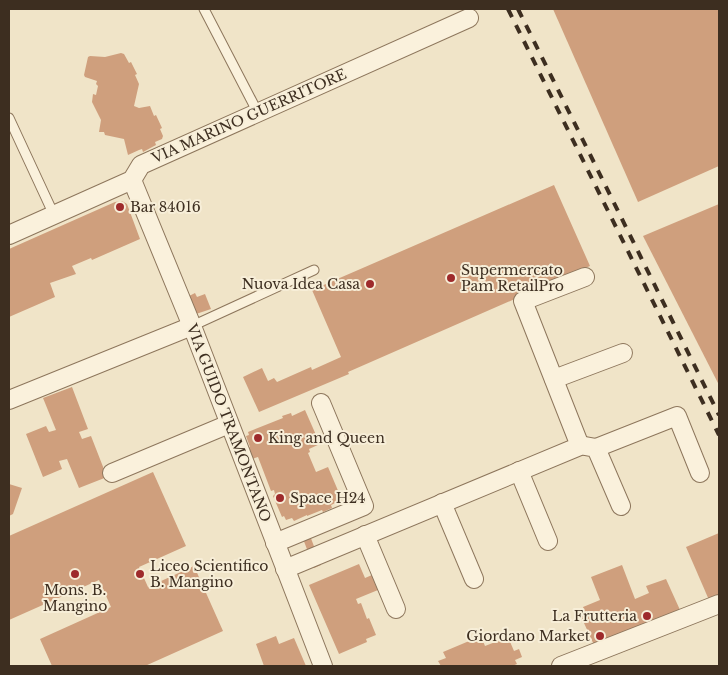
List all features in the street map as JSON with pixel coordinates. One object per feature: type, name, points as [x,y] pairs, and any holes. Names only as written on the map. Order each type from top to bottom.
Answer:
[{"type":"street","name":"VIA MARINO GUERRITORE","points":[[9,235],[132,180],[141,165],[469,18]]},
{"type":"street","name":"VIA GUIDO TRAMONTANO","points":[[132,180],[192,326],[322,666]]},
{"type":"street","points":[[585,277],[523,301],[554,379],[588,447],[621,506]]},
{"type":"street","points":[[9,400],[192,326]]},
{"type":"street","points":[[554,379],[623,353]]},
{"type":"street","points":[[275,543],[364,506],[321,403]]},
{"type":"street","points":[[285,569],[519,471],[677,416],[700,473]]},
{"type":"street","points":[[112,473],[229,424]]},
{"type":"street","points":[[519,471],[548,541]]},
{"type":"street","points":[[442,503],[474,579]]},
{"type":"street","points":[[365,535],[396,609]]},
{"type":"street","points":[[568,665],[719,604]]},
{"type":"lane","points":[[204,9],[258,113]]},
{"type":"lane","points":[[9,118],[54,215]]},
{"type":"lane","points":[[192,326],[314,270]]},
{"type":"building","points":[[553,9],[719,9],[719,166],[638,202]]},
{"type":"building","points":[[124,54],[129,63],[131,62],[137,74],[135,75],[139,84],[134,106],[139,108],[150,106],[162,128],[160,129],[163,136],[162,139],[155,142],[156,145],[143,152],[142,149],[128,155],[124,139],[99,132],[101,120],[92,102],[93,94],[96,95],[97,81],[84,75],[88,57],[105,57]]},
{"type":"building","name":"Supermercato Pam RetailPro","points":[[554,185],[590,266],[348,372],[349,374],[259,412],[243,377],[262,368],[268,381],[274,378],[277,382],[311,367],[312,370],[341,357],[312,290]]},
{"type":"building","points":[[122,201],[127,204],[140,239],[92,260],[91,258],[72,266],[76,274],[50,283],[55,297],[9,317],[9,249],[115,202]]},
{"type":"building","points":[[719,204],[719,385],[643,236]]},
{"type":"building","points":[[195,293],[197,297],[205,294],[211,309],[196,314],[189,296]]},
{"type":"building","points":[[72,387],[88,429],[79,432],[82,439],[91,436],[107,477],[79,488],[67,459],[59,461],[62,469],[43,477],[26,434],[46,426],[49,432],[56,430],[43,398]]},
{"type":"building","points":[[305,410],[320,444],[309,449],[310,452],[308,453],[316,472],[328,467],[342,500],[331,505],[332,508],[323,512],[322,510],[294,521],[292,518],[286,520],[284,516],[282,517],[273,496],[275,494],[274,490],[271,491],[258,457],[252,459],[246,436],[249,435],[248,432],[283,418],[282,416],[291,413],[292,416]]},
{"type":"building","name":"Mons. B. Mangino","points":[[153,472],[186,546],[139,567],[148,587],[194,566],[223,631],[145,666],[52,666],[40,639],[111,607],[99,580],[9,620],[9,536]]},
{"type":"building","points":[[9,484],[22,488],[13,514],[9,516]]},
{"type":"building","points":[[306,525],[321,565],[314,568],[299,528]]},
{"type":"building","points":[[719,533],[719,596],[709,600],[686,547]]},
{"type":"building","points":[[359,564],[365,578],[372,575],[378,590],[356,599],[358,604],[361,603],[376,635],[366,639],[367,642],[339,654],[309,585]]},
{"type":"building","points":[[622,565],[635,599],[649,593],[646,586],[666,579],[680,610],[679,615],[594,645],[579,612],[584,610],[583,607],[600,600],[591,577]]},
{"type":"building","points":[[276,636],[279,644],[294,638],[306,666],[264,666],[256,644]]},
{"type":"building","points":[[481,636],[485,646],[508,637],[514,651],[519,649],[522,657],[515,660],[517,664],[512,666],[441,666],[438,661],[446,658],[443,652]]},
{"type":"railway","points":[[508,9],[719,435]]},
{"type":"railway","points":[[518,9],[719,415]]},
{"type":"place","name":"Bar 84016","points":[[120,207]]},
{"type":"place","name":"Supermercato Pam RetailPro","points":[[451,278]]},
{"type":"place","name":"Nuova Idea Casa","points":[[370,284]]},
{"type":"place","name":"King and Queen","points":[[258,438]]},
{"type":"place","name":"Space H24","points":[[280,498]]},
{"type":"place","name":"Mons. B. Mangino","points":[[75,574]]},
{"type":"place","name":"Liceo Scientifico B. Mangino","points":[[140,574]]},
{"type":"place","name":"La Frutteria","points":[[647,616]]},
{"type":"place","name":"Giordano Market","points":[[600,636]]}]
